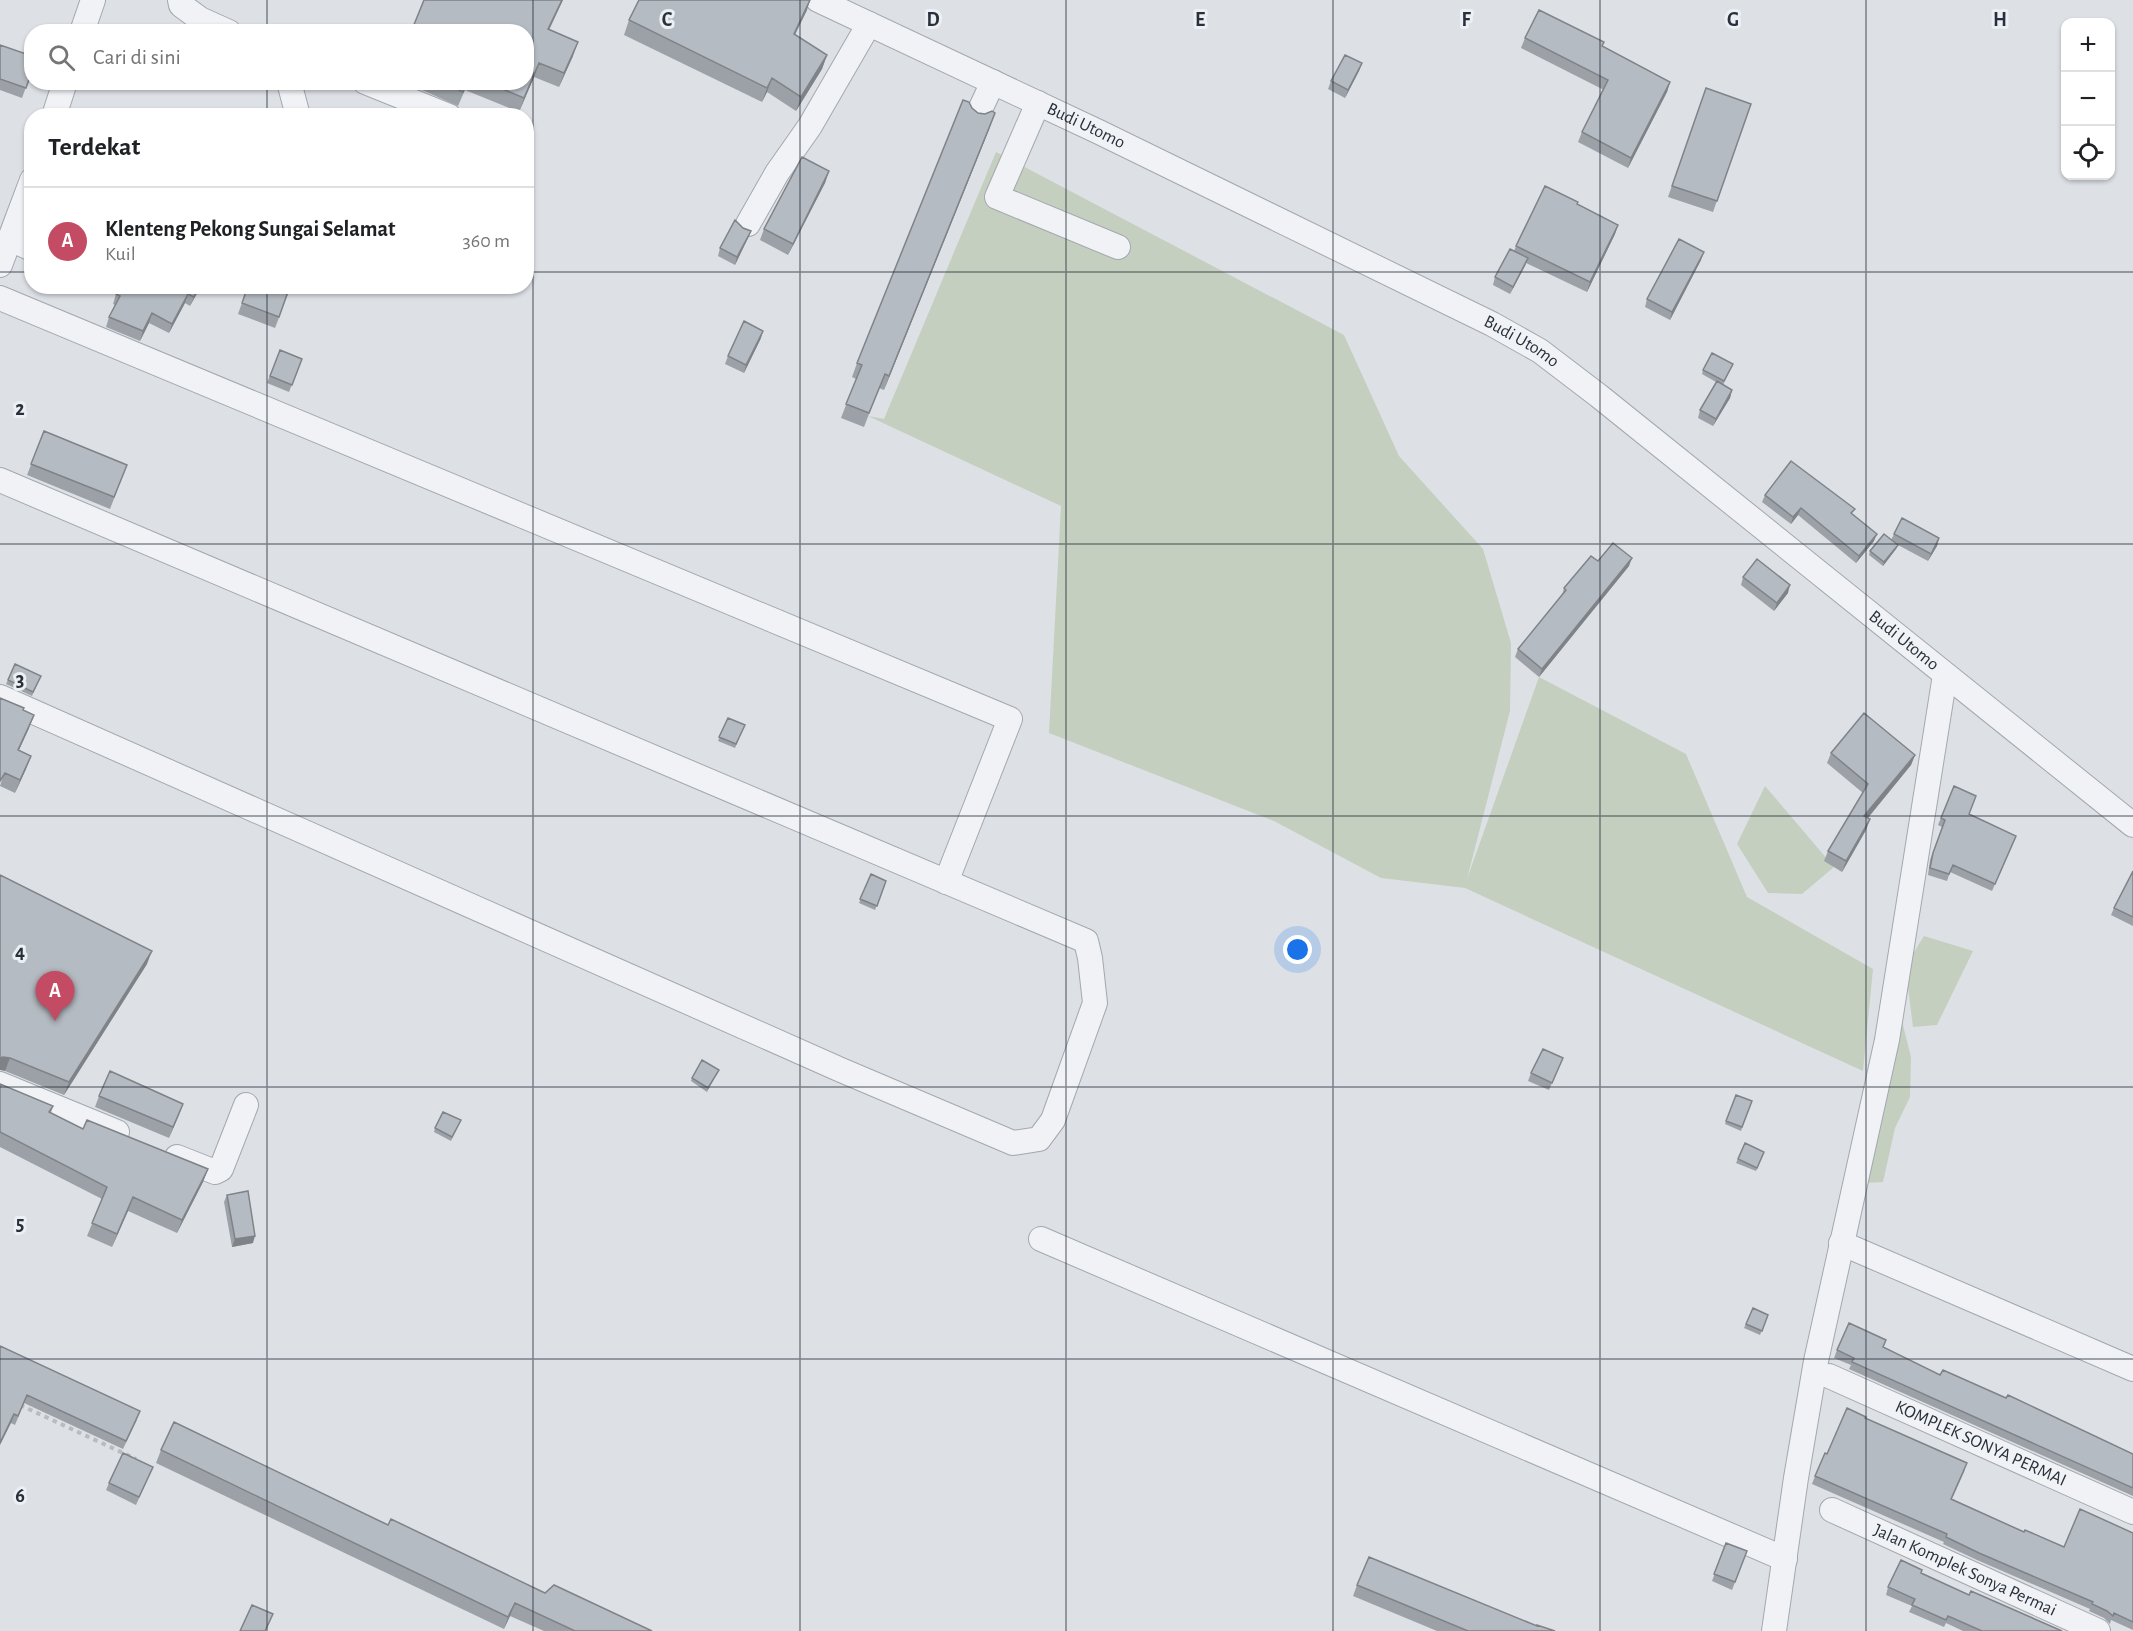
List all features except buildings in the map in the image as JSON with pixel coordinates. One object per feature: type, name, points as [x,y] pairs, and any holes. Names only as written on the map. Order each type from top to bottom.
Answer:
[{"type":"street","points":[[85,24],[93,0]]},
{"type":"street","points":[[180,0],[181,5],[211,24]]},
{"type":"street","name":"Budi Utomo","points":[[818,0],[1038,103],[1492,324],[1540,351],[2133,825]]},
{"type":"street","points":[[748,224],[777,173],[810,126],[869,24]]},
{"type":"street","points":[[978,114],[993,82]]},
{"type":"street","points":[[57,108],[62,90]]},
{"type":"street","points":[[291,90],[296,108]]},
{"type":"street","points":[[385,90],[429,108]]},
{"type":"street","points":[[1038,103],[997,197],[1118,247]]},
{"type":"street","points":[[0,265],[22,245]]},
{"type":"street","points":[[0,298],[1010,719],[946,882]]},
{"type":"street","points":[[0,480],[1086,941],[1095,1003],[1053,1120],[1039,1139],[1013,1143],[841,1070],[0,698]]},
{"type":"street","points":[[1774,1631],[1816,1361],[1887,1040],[1945,675]]},
{"type":"street","points":[[0,1084],[215,1172],[221,1168],[246,1106]]},
{"type":"street","points":[[1041,1239],[1785,1559]]},
{"type":"street","points":[[1841,1243],[2133,1369]]},
{"type":"street","name":"KOMPLEK SONYA PERMAI","points":[[1829,1376],[2133,1512]]},
{"type":"street","name":"Jalan Komplek Sonya Permai","points":[[1832,1510],[2098,1631]]},
{"type":"path","points":[[10,1401],[136,1459]]},
{"type":"green space","points":[[996,152],[1344,335],[1399,456],[1483,549],[1511,643],[1510,711],[1467,879],[1539,677],[1686,754],[1747,897],[1873,969],[1863,1071],[1465,888],[1381,878],[1274,821],[1049,733],[1061,506],[868,416],[884,419]]},
{"type":"green space","points":[[1765,786],[1834,867],[1802,894],[1768,893],[1737,844]]},
{"type":"green space","points":[[1924,936],[1973,951],[1937,1025],[1913,1027],[1908,988],[1911,957]]},
{"type":"green space","points":[[1901,1017],[1911,1057],[1910,1097],[1895,1128],[1883,1182],[1865,1183]]},
{"type":"place","name":"Klenteng Pekong Sungai Selamat","points":[[55,1021]]}]
